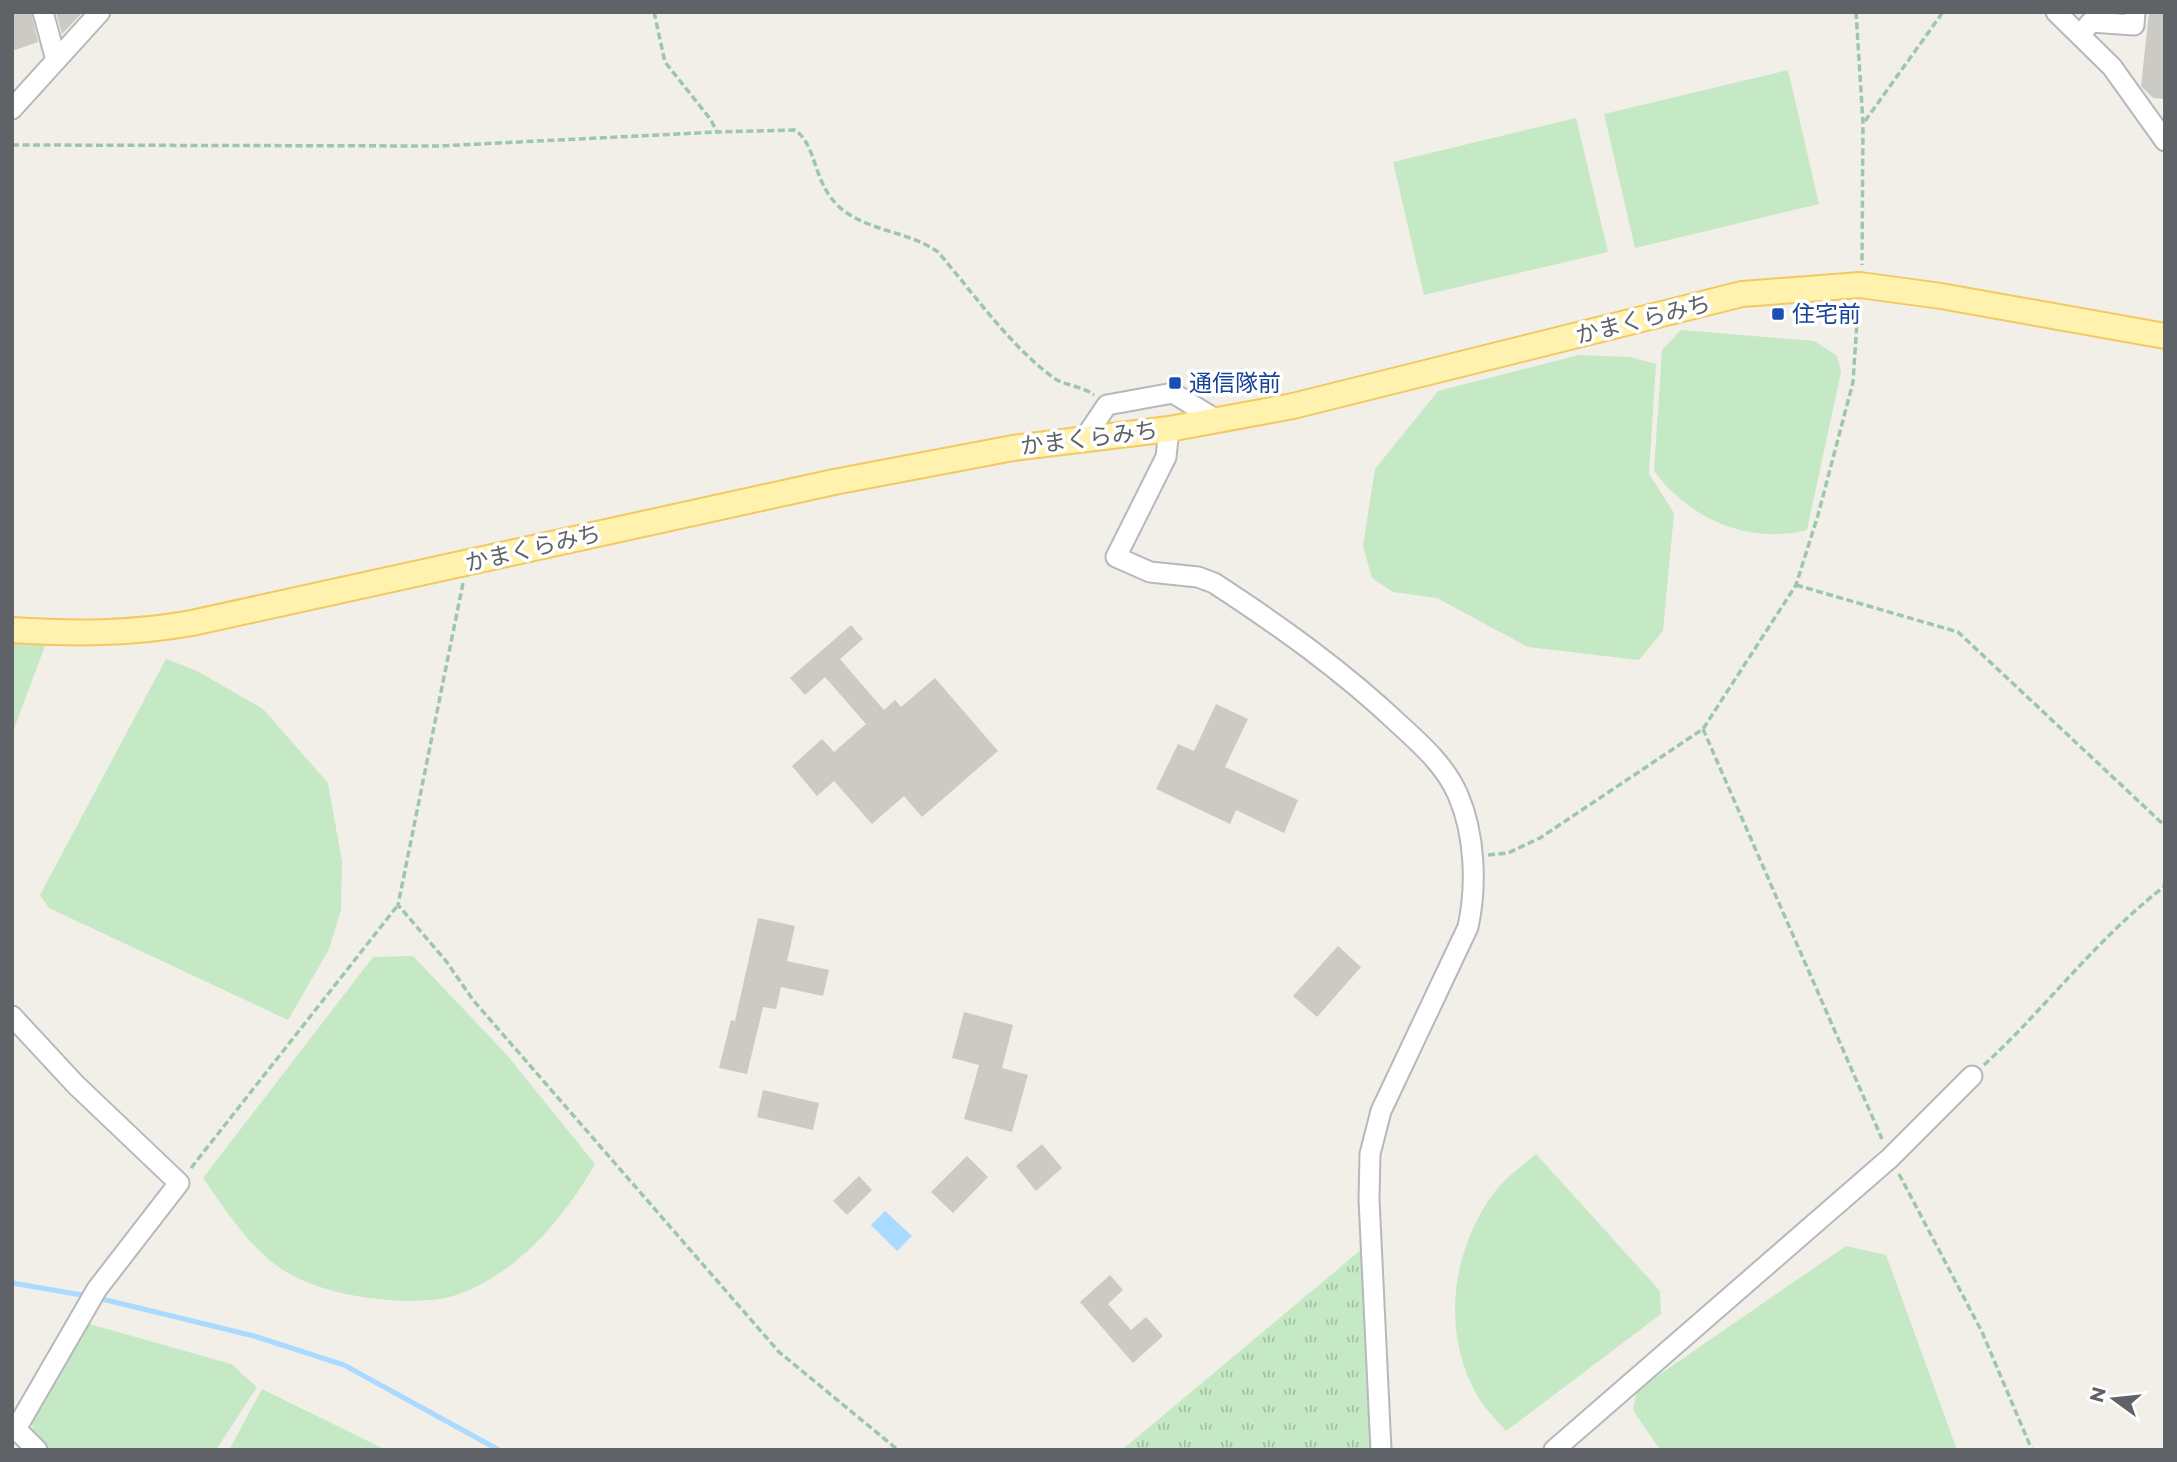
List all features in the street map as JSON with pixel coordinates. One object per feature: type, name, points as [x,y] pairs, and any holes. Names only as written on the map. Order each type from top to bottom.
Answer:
[{"type":"main road","name":"かまくらみち","points":[[12,630],[82,635],[144,631],[465,564],[834,482],[1013,448],[1169,429],[1370,388],[1742,294],[1800,287],[1860,285],[2165,336]]},
{"type":"street","points":[[43,12],[56,60]]},
{"type":"street","points":[[2056,12],[2088,23],[2134,25],[2135,12]]},
{"type":"street","points":[[12,109],[98,13]]},
{"type":"street","points":[[2088,23],[2112,67],[2165,141]]},
{"type":"street","points":[[1084,439],[1107,405],[1172,393],[1217,420]]},
{"type":"street","points":[[1169,429],[1166,457],[1116,558],[1150,572],[1198,577],[1214,583],[1272,620],[1375,702],[1445,771],[1464,809],[1472,856],[1472,901],[1465,936],[1381,1111],[1370,1154],[1369,1199],[1381,1450]]},
{"type":"street","points":[[12,1016],[76,1085],[179,1183],[97,1289],[16,1429],[37,1450]]},
{"type":"street","points":[[1554,1450],[1890,1158],[1972,1076]]},
{"type":"path","points":[[654,12],[665,62],[718,132]]},
{"type":"path","points":[[1856,12],[1863,123],[1862,273]]},
{"type":"path","points":[[1863,123],[1943,12]]},
{"type":"path","points":[[12,145],[439,145],[795,130],[809,143],[822,187],[844,210],[868,225],[922,241],[938,252],[1022,350],[1054,379],[1085,388],[1107,405]]},
{"type":"path","points":[[1472,856],[1508,853],[1541,838],[1703,729],[1796,585],[1818,515],[1853,382],[1859,297]]},
{"type":"path","points":[[179,1183],[398,905],[465,564]]},
{"type":"path","points":[[1796,585],[1958,632],[2165,826]]},
{"type":"path","points":[[1703,729],[1890,1158],[1982,1332],[2032,1450]]},
{"type":"path","points":[[1972,1076],[2024,1028],[2124,918],[2165,886]]},
{"type":"path","points":[[398,905],[446,961],[473,1000],[779,1352],[898,1450]]},
{"type":"green space","points":[[1788,70],[1819,204],[1635,248],[1604,114]]},
{"type":"green space","points":[[1576,118],[1608,252],[1424,295],[1393,162]]},
{"type":"green space","points":[[1681,330],[1814,341],[1837,356],[1841,372],[1807,530],[1763,534],[1722,524],[1685,503],[1654,471],[1662,350]]},
{"type":"green space","points":[[1579,355],[1630,357],[1656,364],[1649,474],[1674,513],[1663,631],[1639,660],[1528,647],[1437,598],[1393,592],[1372,578],[1363,546],[1375,469],[1438,391]]},
{"type":"green space","points":[[12,642],[46,643],[12,734]]},
{"type":"green space","points":[[166,659],[197,671],[263,709],[328,783],[342,862],[341,910],[329,949],[288,1020],[49,908],[40,895]]},
{"type":"green space","points":[[413,956],[506,1054],[595,1164],[554,1223],[538,1241],[501,1272],[459,1294],[414,1301],[369,1298],[336,1292],[303,1281],[283,1270],[249,1240],[203,1178],[373,957]]},
{"type":"green space","points":[[1536,1154],[1660,1291],[1661,1314],[1506,1431],[1479,1398],[1465,1369],[1455,1317],[1456,1291],[1460,1265],[1479,1216],[1497,1188]]},
{"type":"green space","points":[[1846,1246],[1886,1255],[1957,1450],[1660,1450],[1633,1410],[1637,1390]]},
{"type":"green space","points":[[1363,1248],[1372,1450],[1122,1450]]},
{"type":"green space","points":[[86,1323],[231,1364],[257,1387],[216,1450],[47,1450],[34,1438],[31,1414]]},
{"type":"green space","points":[[262,1389],[386,1450],[229,1450]]},
{"type":"water","points":[[885,1211],[912,1236],[897,1251],[871,1225]]},
{"type":"building","points":[[12,12],[31,12],[38,42],[12,51]]},
{"type":"building","points":[[56,12],[83,12],[62,34]]},
{"type":"building","points":[[2149,13],[2165,13],[2165,99],[2153,98],[2141,86]]},
{"type":"building","points":[[851,625],[863,639],[840,659],[884,710],[895,700],[901,707],[935,678],[998,751],[922,817],[904,796],[872,824],[834,781],[817,796],[792,766],[822,739],[834,752],[866,724],[825,677],[805,695],[790,678]]},
{"type":"building","points":[[1216,704],[1248,719],[1225,767],[1298,800],[1284,833],[1236,810],[1230,824],[1156,789],[1178,744],[1194,751]]},
{"type":"building","points":[[758,918],[795,926],[787,961],[829,970],[823,996],[781,987],[776,1009],[763,1007],[747,1074],[719,1068],[731,1020],[735,1021]]},
{"type":"building","points":[[1338,946],[1361,967],[1317,1017],[1293,996]]},
{"type":"building","points":[[964,1012],[1013,1025],[1002,1068],[1028,1075],[1012,1132],[964,1119],[979,1065],[952,1058]]},
{"type":"building","points":[[763,1090],[819,1103],[813,1130],[757,1117]]},
{"type":"building","points":[[1042,1144],[1062,1168],[1036,1191],[1016,1166]]},
{"type":"building","points":[[967,1156],[988,1177],[953,1213],[931,1192]]},
{"type":"building","points":[[859,1176],[872,1190],[847,1215],[833,1201]]},
{"type":"building","points":[[1110,1275],[1123,1290],[1108,1304],[1131,1330],[1146,1317],[1163,1336],[1133,1363],[1080,1302]]},
{"type":"waterway","points":[[12,1283],[88,1296]]},
{"type":"waterway","points":[[98,1298],[254,1336],[344,1365],[499,1450]]},
{"type":"place","name":"住宅前","points":[[1778,314]]},
{"type":"place","name":"通信隊前","points":[[1175,383]]}]
